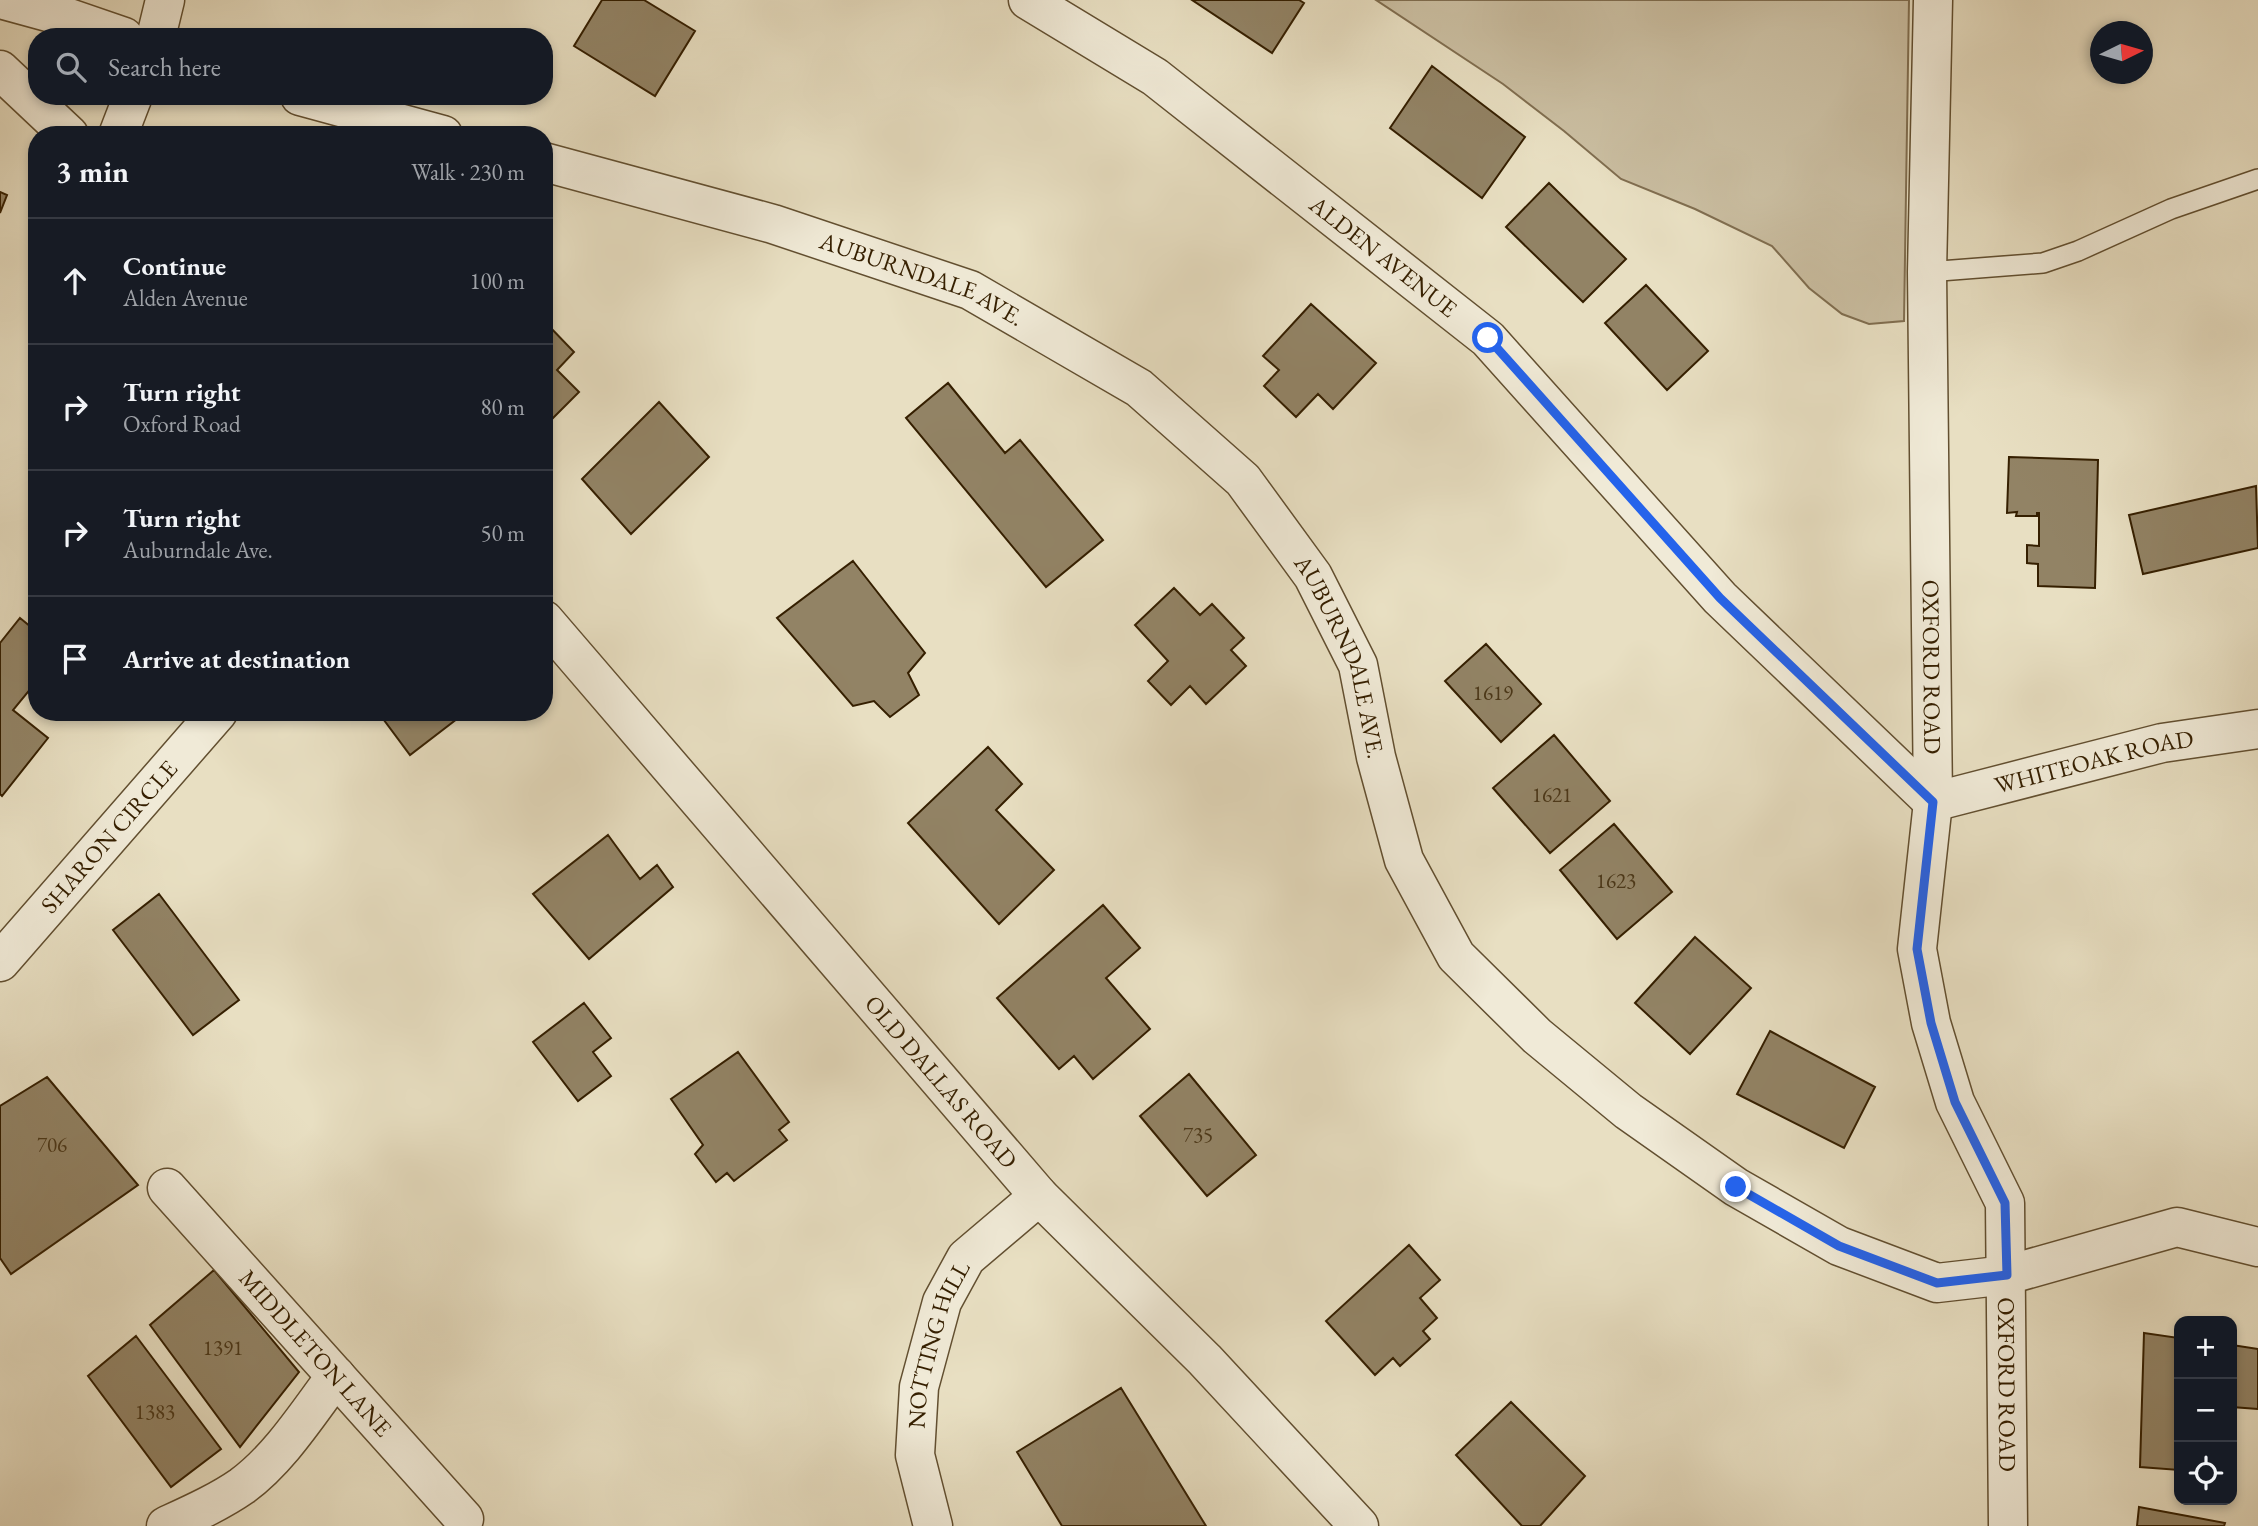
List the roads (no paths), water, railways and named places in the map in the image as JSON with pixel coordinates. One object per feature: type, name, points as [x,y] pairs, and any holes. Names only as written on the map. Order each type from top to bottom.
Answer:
[{"type":"street","points":[[4,0],[98,28]]},
{"type":"street","points":[[158,28],[165,0]]},
{"type":"street","name":"ALDEN AVENUE","points":[[1028,0],[1155,77],[1488,338],[1720,598],[1933,802]]},
{"type":"street","name":"OXFORD ROAD","points":[[1933,0],[1927,272],[1933,802],[1917,949],[1931,1023],[1955,1102],[2005,1203],[2008,1526]]},
{"type":"street","points":[[0,70],[28,96]]},
{"type":"street","points":[[37,105],[59,126]]},
{"type":"street","points":[[122,126],[130,105]]},
{"type":"street","points":[[333,105],[410,126]]},
{"type":"street","name":"AUBURNDALE AVE.","points":[[553,164],[774,224],[970,290],[1139,388],[1243,480],[1312,576],[1358,665],[1376,757],[1404,860],[1456,956],[1537,1036],[1628,1111],[1748,1194],[1839,1246],[1937,1283],[2007,1275],[2177,1227],[2258,1247]]},
{"type":"street","name":"OLD DALLAS ROAD","points":[[553,630],[1039,1196],[1205,1360],[1359,1526]]},
{"type":"street","name":"SHARON CIRCLE","points":[[0,962],[210,721]]},
{"type":"street","name":"WHITEOAK ROAD","points":[[1933,802],[2162,743],[2258,729]]},
{"type":"street","name":"MIDDLETON LANE","points":[[167,1188],[464,1519]]},
{"type":"street","name":"NOTTING HILL","points":[[933,1526],[915,1455],[919,1387],[942,1302],[967,1258],[1039,1196]]},
{"type":"street","points":[[166,1526],[240,1487],[255,1475],[270,1461],[336,1376]]},
{"type":"lane","points":[[1927,272],[2043,263],[2078,251],[2171,209],[2258,179]]}]
